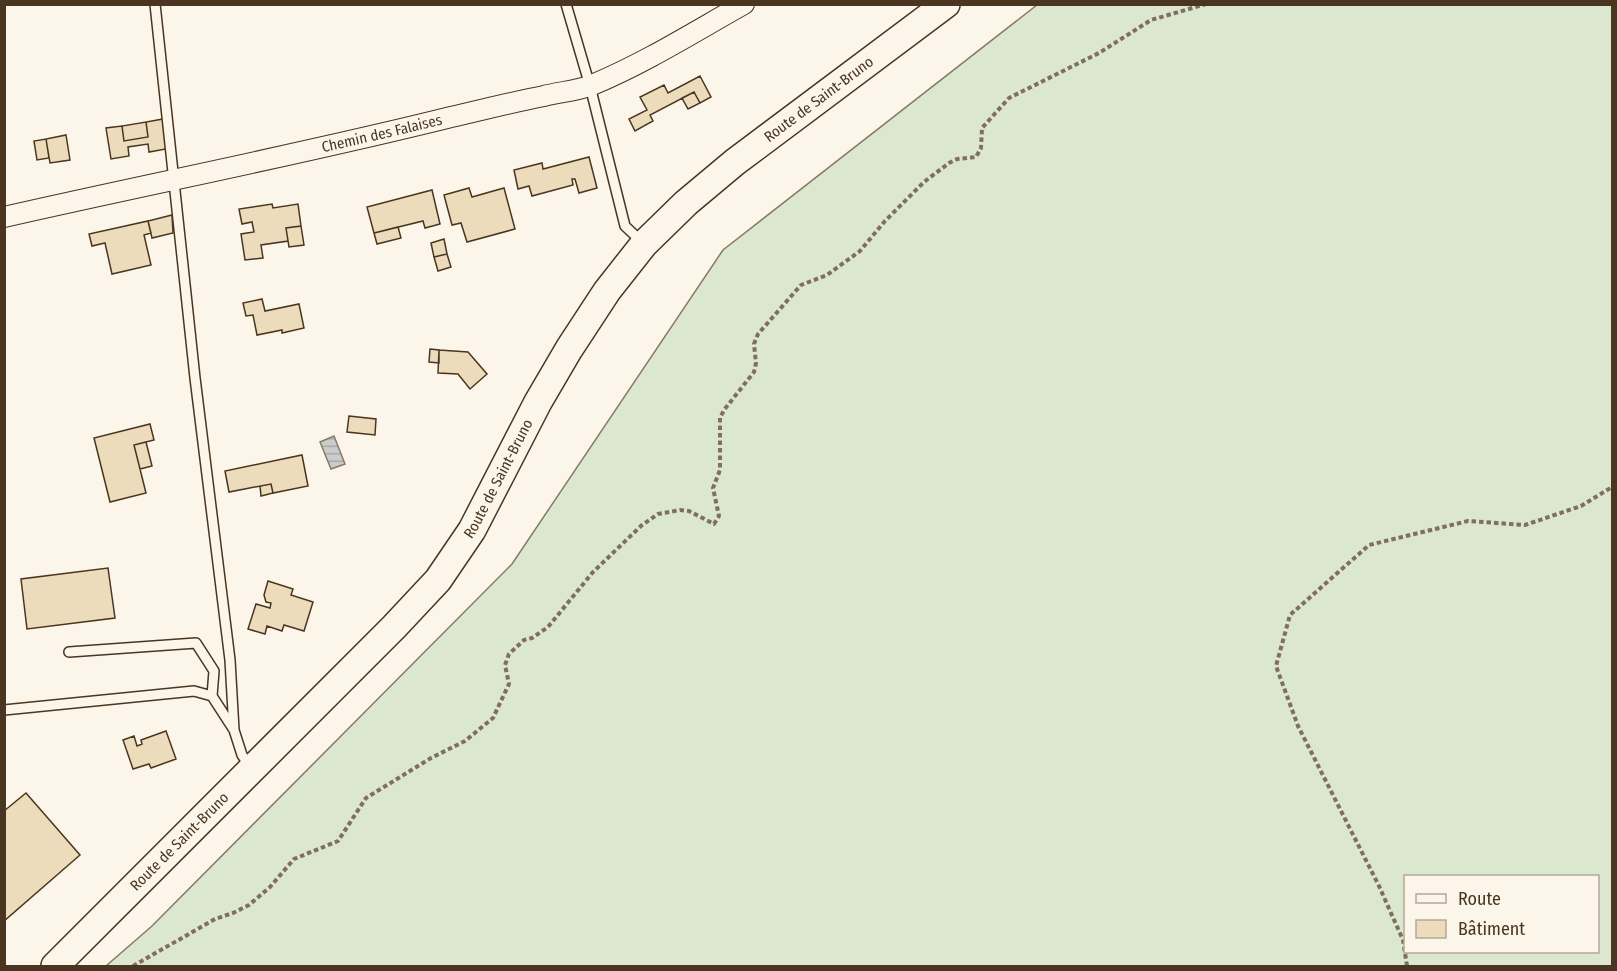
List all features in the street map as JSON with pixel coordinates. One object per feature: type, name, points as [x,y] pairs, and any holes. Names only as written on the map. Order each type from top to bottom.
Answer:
[{"type":"street","name":"Chemin des Falaises","points":[[4,217],[174,181],[590,86],[662,50],[744,4]]},
{"type":"street","name":"Route de Saint-Bruno","points":[[55,966],[253,770],[438,580],[472,530],[538,402],[569,349],[607,291],[644,244],[686,203],[735,162],[946,4]]},
{"type":"lane","points":[[155,4],[197,389],[230,660],[234,730],[242,755],[253,770]]},
{"type":"lane","points":[[566,4],[590,86],[625,226],[644,244]]},
{"type":"lane","points":[[69,652],[196,643],[214,671],[212,696],[234,730]]},
{"type":"lane","points":[[4,710],[194,692],[212,696]]},
{"type":"path","points":[[133,966],[215,919],[233,914],[249,905],[270,887],[294,859],[338,841],[366,798],[431,758],[465,741],[493,718],[509,684],[505,665],[509,654],[524,640],[532,638],[548,627],[593,572],[642,525],[658,514],[680,510],[689,511],[714,524],[719,516],[713,488],[720,470],[720,418],[754,372],[756,363],[754,344],[758,334],[801,285],[827,275],[860,251],[885,220],[924,182],[957,159],[976,157],[981,148],[982,128],[1009,98],[1099,53],[1151,20],[1206,4]]},
{"type":"path","points":[[1404,946],[1379,886],[1298,726],[1276,666],[1290,615],[1369,545],[1467,521],[1525,525],[1581,506],[1612,487]]},
{"type":"green space","points":[[1037,5],[1612,5],[1612,966],[106,966],[152,926],[512,564],[723,250]]},
{"type":"shaded area","points":[[334,436],[345,464],[331,469],[320,442]]},
{"type":"building","points":[[700,76],[711,97],[700,103],[694,92],[650,115],[653,121],[635,131],[629,119],[647,110],[640,97],[664,85],[668,93]]},
{"type":"building","points":[[694,92],[700,103],[688,109],[682,98]]},
{"type":"building","points":[[163,119],[166,149],[149,152],[148,144],[128,147],[129,156],[111,159],[106,128],[122,126],[124,141],[148,137],[146,122]]},
{"type":"building","points":[[146,122],[148,137],[124,141],[122,126]]},
{"type":"building","points":[[66,135],[70,160],[50,163],[46,139]]},
{"type":"building","points":[[46,139],[49,158],[37,160],[34,141]]},
{"type":"building","points":[[589,157],[597,188],[579,193],[575,179],[572,179],[573,185],[532,196],[529,186],[518,189],[514,170],[542,163],[543,169]]},
{"type":"building","points":[[469,188],[472,197],[504,188],[515,229],[467,242],[461,223],[452,225],[444,195]]},
{"type":"building","points":[[432,190],[440,224],[425,228],[423,221],[374,233],[367,207]]},
{"type":"building","points":[[272,204],[273,208],[298,204],[301,226],[286,228],[288,241],[261,245],[263,258],[245,260],[241,234],[254,232],[252,222],[242,224],[239,209]]},
{"type":"building","points":[[172,215],[173,233],[152,238],[148,221]]},
{"type":"building","points":[[148,221],[151,233],[144,235],[151,265],[112,274],[105,243],[92,246],[89,234]]},
{"type":"building","points":[[301,226],[304,245],[289,247],[286,228]]},
{"type":"building","points":[[398,227],[401,238],[377,244],[374,233]]},
{"type":"building","points":[[444,239],[447,254],[434,257],[431,243]]},
{"type":"building","points":[[447,254],[451,267],[438,271],[434,257]]},
{"type":"building","points":[[262,299],[265,311],[299,304],[304,328],[257,335],[253,315],[246,316],[243,303]]},
{"type":"building","points":[[430,349],[439,350],[439,363],[429,362]]},
{"type":"building","points":[[439,350],[468,352],[487,374],[470,389],[458,374],[438,373]]},
{"type":"building","points":[[349,416],[376,419],[375,435],[347,432]]},
{"type":"building","points":[[150,424],[154,440],[134,445],[146,493],[110,502],[94,438]]},
{"type":"building","points":[[146,442],[152,466],[140,469],[134,445]]},
{"type":"building","points":[[302,455],[308,486],[273,493],[271,484],[229,492],[225,471]]},
{"type":"building","points":[[271,484],[273,493],[261,496],[260,486]]},
{"type":"building","points":[[108,568],[115,618],[27,629],[21,579]]},
{"type":"building","points":[[268,581],[293,589],[291,595],[313,602],[304,631],[284,625],[282,631],[267,626],[265,634],[248,629],[256,604],[270,608],[271,603],[266,602],[264,595]]},
{"type":"building","points":[[166,731],[176,759],[151,768],[149,764],[133,769],[123,740],[134,736],[137,746],[142,744],[141,740]]},
{"type":"building","points":[[26,793],[80,855],[4,921],[4,811]]}]
